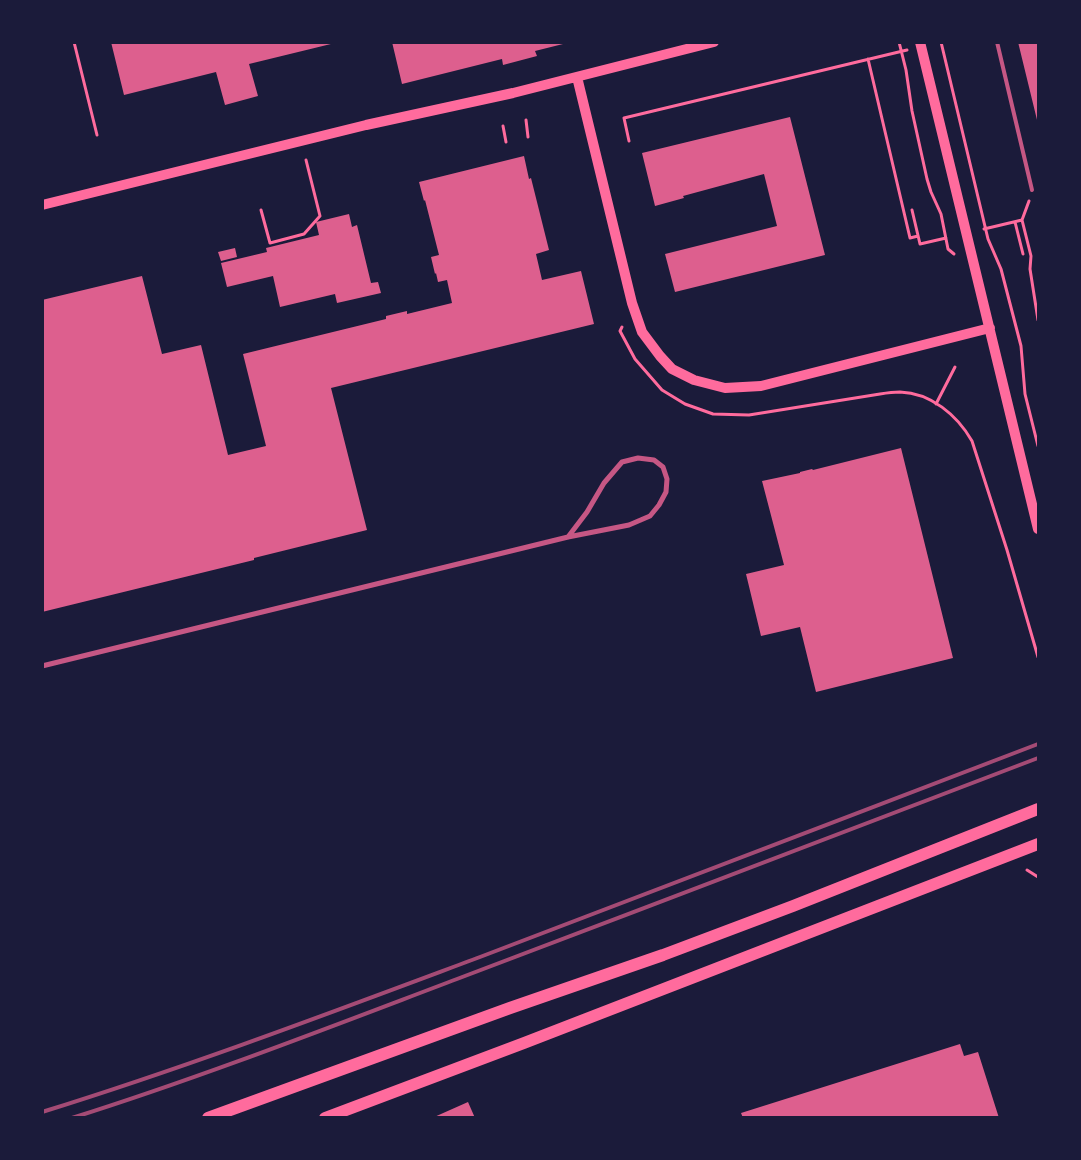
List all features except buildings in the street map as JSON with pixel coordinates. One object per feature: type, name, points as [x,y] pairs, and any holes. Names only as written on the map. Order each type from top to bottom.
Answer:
[{"type":"main road","points":[[42,205],[366,125],[513,93],[714,42]]},
{"type":"main road","points":[[920,42],[1038,529]]},
{"type":"main road","points":[[577,77],[632,303],[642,332],[672,369],[694,380],[726,388],[761,386],[990,328]]},
{"type":"main road","points":[[208,1118],[510,1008],[663,955],[794,906],[1038,809]]},
{"type":"main road","points":[[325,1118],[1038,844]]},
{"type":"street","points":[[42,666],[568,537],[629,524],[650,516],[659,505],[666,492],[667,479],[663,467],[654,460],[638,458],[622,462],[604,483],[587,512],[568,537]]},
{"type":"lane","points":[[997,42],[1032,190]]},
{"type":"path","points":[[74,42],[97,134]]},
{"type":"path","points":[[899,42],[927,179],[941,214],[948,249]]},
{"type":"path","points":[[941,42],[988,239],[1001,269],[1021,346],[1025,394],[1038,446]]},
{"type":"path","points":[[629,141],[624,118],[877,57]]},
{"type":"path","points":[[868,59],[910,238],[918,236]]},
{"type":"path","points":[[526,120],[528,137]]},
{"type":"path","points":[[502,126],[506,142]]},
{"type":"path","points":[[261,210],[270,244],[304,234],[320,216],[306,160]]},
{"type":"path","points":[[922,181],[927,179]]},
{"type":"path","points":[[1032,190],[1022,220],[1031,256],[1030,268],[1038,320]]},
{"type":"path","points":[[912,210],[920,244],[930,242]]},
{"type":"path","points":[[1006,223],[1022,220]]},
{"type":"path","points":[[1015,222],[1023,254]]},
{"type":"path","points":[[998,273],[1001,269]]},
{"type":"path","points":[[1006,287],[1012,285]]},
{"type":"path","points":[[620,331],[635,360],[662,390],[685,404],[713,414],[749,415],[900,392],[920,396],[936,404],[955,418],[965,429],[972,441],[1007,550],[1038,657]]},
{"type":"path","points":[[1017,354],[1022,356]]},
{"type":"path","points":[[936,404],[955,367]]},
{"type":"path","points":[[1027,870],[1038,877]]},
{"type":"railway","points":[[42,1112],[207,1057],[371,998],[1038,744]]},
{"type":"railway","points":[[72,1118],[169,1086],[314,1033],[1038,758]]}]
